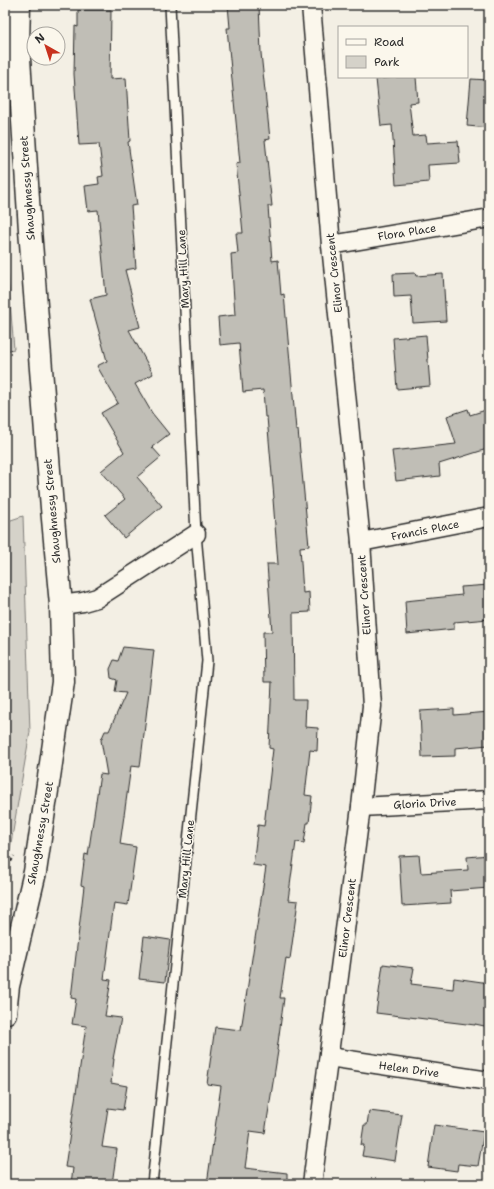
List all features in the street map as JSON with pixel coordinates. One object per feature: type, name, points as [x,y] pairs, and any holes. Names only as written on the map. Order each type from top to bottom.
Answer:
[{"type":"main road","name":"Shaughnessy Street","points":[[5,1014],[8,986],[35,872],[63,682],[61,605],[30,230],[18,43],[19,5]]},
{"type":"street","name":"Elinor Crescent","points":[[311,5],[331,245],[361,542],[372,706],[361,807],[312,1184]]},
{"type":"street","name":"Flora Place","points":[[331,245],[484,220]]},
{"type":"street","name":"Francis Place","points":[[361,542],[489,517]]},
{"type":"street","points":[[61,605],[83,602],[97,598],[196,534]]},
{"type":"street","name":"Gloria Drive","points":[[361,807],[489,800]]},
{"type":"street","name":"Helen Drive","points":[[328,1058],[489,1081]]},
{"type":"lane","name":"Mary Hill Lane","points":[[152,1184],[207,661],[196,534],[170,5]]},
{"type":"green space","points":[[5,243],[14,349],[5,351]]},
{"type":"green space","points":[[23,516],[30,732],[5,878],[5,522]]},
{"type":"building","points":[[228,5],[259,5],[261,53],[270,139],[265,140],[272,206],[268,206],[272,261],[278,260],[281,295],[284,294],[296,430],[298,430],[309,546],[300,547],[303,593],[309,592],[310,612],[293,613],[294,700],[306,700],[305,727],[318,728],[317,751],[310,750],[305,795],[312,796],[309,823],[307,823],[304,843],[296,842],[288,900],[298,901],[290,959],[286,958],[280,998],[284,998],[278,1051],[265,1133],[250,1131],[245,1168],[287,1173],[287,1184],[207,1184],[221,1086],[207,1084],[215,1027],[241,1030],[266,867],[253,865],[258,825],[264,826],[273,749],[269,748],[272,682],[264,682],[263,632],[272,632],[267,564],[278,564],[274,498],[267,417],[265,417],[263,390],[243,392],[239,343],[220,345],[218,317],[235,315],[231,254],[238,253],[236,233],[243,233],[236,164],[240,163],[227,28],[230,28]]},
{"type":"building","points":[[78,10],[111,10],[110,79],[126,78],[130,141],[128,142],[137,205],[131,206],[136,268],[125,270],[140,327],[129,330],[153,374],[135,384],[152,413],[169,434],[152,447],[161,457],[137,477],[162,506],[124,538],[105,515],[125,499],[101,471],[124,452],[101,413],[118,403],[97,366],[107,361],[90,299],[106,295],[98,210],[88,211],[85,186],[99,184],[98,177],[103,176],[99,144],[79,145],[74,74],[75,26],[78,27]]},
{"type":"building","points":[[416,78],[418,102],[409,103],[413,136],[426,135],[427,143],[458,141],[460,163],[428,165],[429,182],[396,185],[392,125],[381,126],[376,79]]},
{"type":"building","points":[[471,79],[489,80],[489,128],[467,126]]},
{"type":"building","points":[[415,273],[416,276],[443,274],[446,321],[413,323],[411,296],[394,297],[393,274]]},
{"type":"building","points":[[426,335],[430,386],[397,389],[393,338]]},
{"type":"building","points":[[468,409],[470,415],[489,409],[489,443],[486,444],[487,449],[439,464],[440,476],[396,481],[392,451],[456,444],[447,416]]},
{"type":"building","points":[[489,585],[489,619],[454,622],[454,629],[407,634],[405,601],[462,595],[461,587]]},
{"type":"building","points":[[123,647],[154,650],[140,767],[131,766],[120,844],[136,847],[128,905],[114,903],[104,979],[111,980],[105,1016],[121,1018],[113,1059],[111,1083],[127,1086],[123,1110],[108,1108],[102,1147],[117,1149],[112,1184],[71,1184],[73,1168],[65,1167],[86,1026],[72,1024],[76,999],[71,998],[84,886],[81,885],[85,854],[88,855],[100,774],[107,775],[101,740],[105,731],[109,731],[126,693],[115,692],[117,680],[111,678],[110,669],[114,660],[118,661]]},
{"type":"building","points":[[454,709],[454,715],[489,712],[489,745],[455,748],[455,756],[422,757],[420,711]]},
{"type":"building","points":[[419,855],[421,873],[468,870],[467,857],[489,855],[489,888],[450,891],[451,903],[402,906],[399,856]]},
{"type":"building","points":[[144,936],[170,940],[165,982],[139,979]]},
{"type":"building","points":[[383,964],[414,968],[411,984],[453,989],[454,978],[489,983],[489,1027],[475,1024],[376,1013]]},
{"type":"building","points":[[369,1111],[402,1115],[395,1161],[362,1156],[364,1145],[361,1145],[364,1125],[367,1125]]},
{"type":"building","points":[[434,1125],[484,1132],[478,1166],[458,1164],[457,1171],[428,1167]]}]
